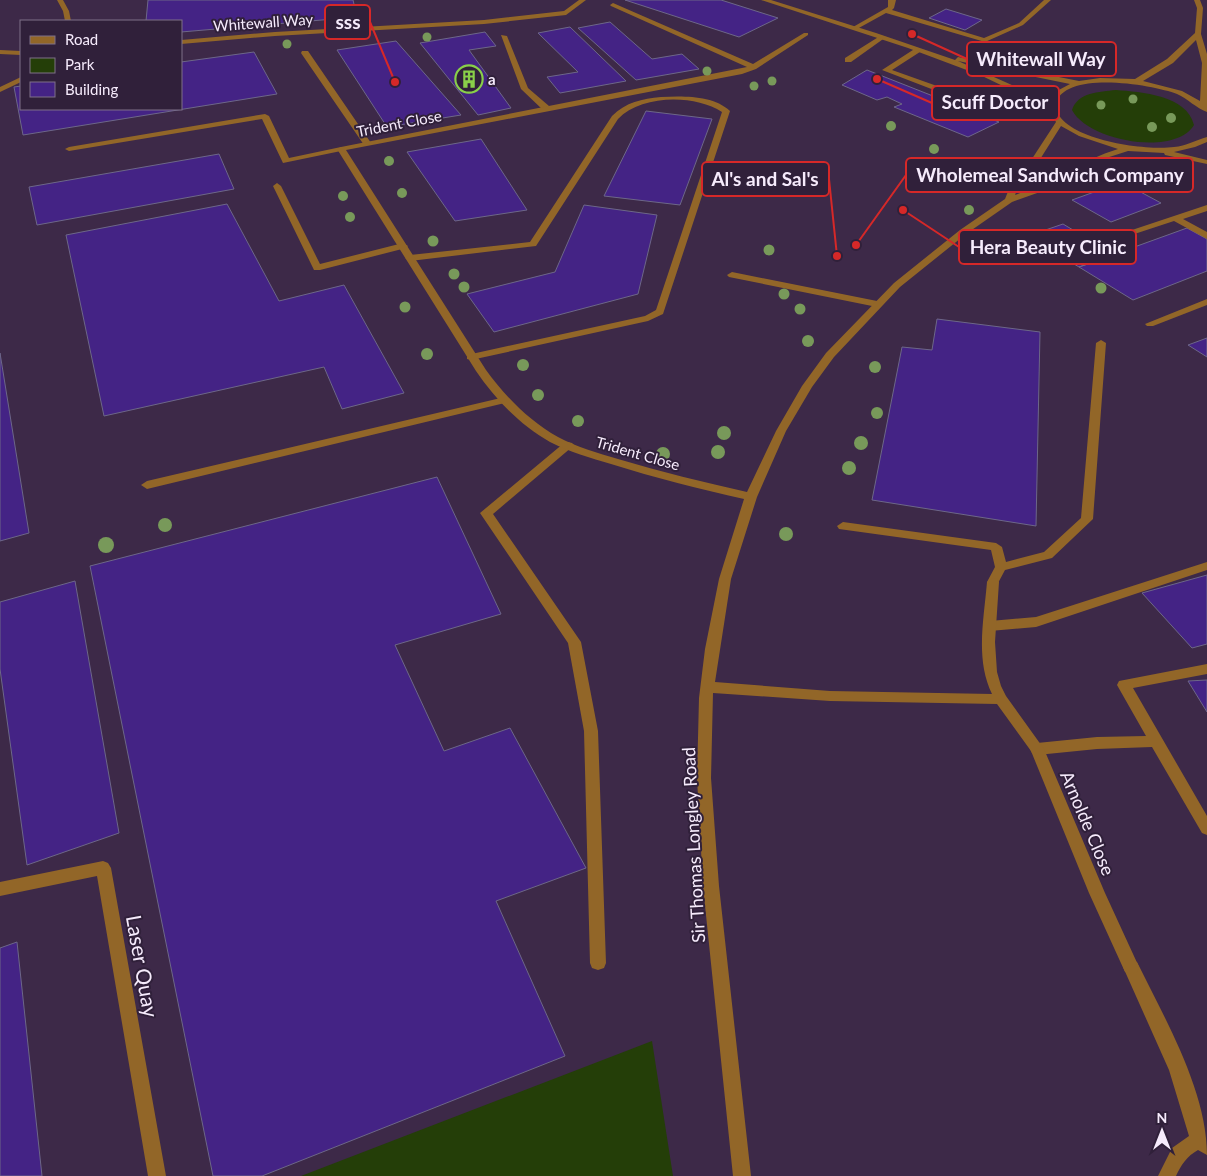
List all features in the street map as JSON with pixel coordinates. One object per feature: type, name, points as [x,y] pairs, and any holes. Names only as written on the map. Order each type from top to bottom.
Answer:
[{"type":"street","points":[[60,0],[66,11],[68,20]]},
{"type":"street","name":"Whitewall Way","points":[[182,42],[275,34],[484,22],[566,13],[583,0]]},
{"type":"street","points":[[764,0],[919,50],[1016,87],[1051,106]]},
{"type":"street","points":[[855,28],[891,8],[891,1],[893,0]]},
{"type":"street","points":[[886,11],[985,40],[1021,24],[1048,0]]},
{"type":"street","points":[[1197,0],[1200,8],[1198,34],[1206,63],[1205,109]]},
{"type":"street","points":[[613,5],[753,67]]},
{"type":"street","name":"Trident Close","points":[[751,497],[633,467],[551,438],[536,427],[491,385],[341,149],[739,72],[753,67],[806,34]]},
{"type":"street","points":[[1136,82],[1170,60],[1198,34]]},
{"type":"street","points":[[503,36],[525,89],[546,108]]},
{"type":"street","points":[[848,60],[882,38]]},
{"type":"street","points":[[976,103],[886,70],[919,50],[1079,83],[1116,80],[1136,82],[1177,91],[1194,99],[1205,109]]},
{"type":"street","points":[[0,52],[20,53]]},
{"type":"street","points":[[305,53],[367,143]]},
{"type":"street","points":[[0,90],[20,79]]},
{"type":"street","points":[[1079,83],[1064,89],[1054,97],[1051,106],[1053,113],[1060,122],[1075,132],[1099,142],[1128,148],[1154,150],[1179,149],[1207,140]]},
{"type":"street","points":[[410,258],[533,244],[615,118],[624,109],[660,99],[681,99],[719,105],[726,111],[660,312],[648,318],[558,339],[471,356]]},
{"type":"street","points":[[69,149],[266,116],[286,161],[341,149]]},
{"type":"street","name":"Sir Thomas Longley Road","points":[[1008,200],[1015,184],[1029,170],[1060,122]]},
{"type":"street","name":"Sir Thomas Longley Road","points":[[742,1176],[708,853],[704,778],[707,687],[712,650],[725,578],[751,497],[781,431],[807,386],[830,355],[877,304],[923,262],[1008,200],[1037,190],[1100,157],[1128,148]]},
{"type":"street","points":[[1154,150],[1207,162]]},
{"type":"street","points":[[277,186],[317,268],[403,246]]},
{"type":"street","points":[[1104,241],[1207,208]]},
{"type":"street","points":[[1175,218],[1207,236]]},
{"type":"street","points":[[732,275],[877,304]]},
{"type":"street","points":[[1150,324],[1207,302]]},
{"type":"street","points":[[843,526],[996,547],[1001,567],[1048,555],[1087,519],[1101,343]]},
{"type":"street","points":[[147,485],[505,400]]},
{"type":"street","points":[[568,445],[486,513],[574,642],[591,731],[598,963]]},
{"type":"street","points":[[990,626],[1036,622],[1207,566]]},
{"type":"street","name":"Arnolde Close","points":[[1001,567],[993,582],[990,626],[992,677],[1001,699],[1027,732],[1037,749],[1094,884],[1173,1056],[1203,1144]]},
{"type":"street","points":[[1207,670],[1124,685],[1207,829]]},
{"type":"street","points":[[707,687],[830,696],[1001,699]]},
{"type":"street","points":[[1037,749],[1097,743],[1157,741]]},
{"type":"street","name":"Laser Quay","points":[[0,889],[103,868],[157,1176]]},
{"type":"street","points":[[1167,1176],[1182,1149],[1188,1144],[1203,1144]]},
{"type":"shaded area","points":[[0,0],[1207,0],[1207,1176],[0,1176]]},
{"type":"green space","points":[[1116,90],[1150,94],[1173,101],[1190,115],[1194,125],[1184,135],[1169,141],[1132,141],[1113,137],[1095,130],[1081,121],[1072,110],[1075,104],[1084,96],[1096,92]]},
{"type":"green space","points":[[652,1041],[673,1176],[301,1176]]},
{"type":"building","points":[[148,0],[353,0],[357,17],[182,32],[182,20],[146,20]]},
{"type":"building","points":[[625,0],[721,0],[778,18],[739,37]]},
{"type":"building","points":[[946,9],[982,20],[965,30],[929,18]]},
{"type":"building","points":[[610,22],[652,59],[682,54],[699,69],[636,80],[578,28]]},
{"type":"building","points":[[570,27],[626,81],[560,93],[547,77],[578,72],[538,33]]},
{"type":"building","name":"a","points":[[485,32],[496,46],[469,50],[511,108],[478,115],[420,43]]},
{"type":"building","points":[[396,41],[461,115],[387,127],[337,50]]},
{"type":"building","points":[[254,52],[277,94],[182,109],[182,62]]},
{"type":"building","points":[[867,70],[999,122],[968,137],[894,107],[902,104],[887,97],[877,100],[842,85]]},
{"type":"building","points":[[20,86],[20,110],[178,110],[23,135],[14,87]]},
{"type":"building","points":[[646,111],[712,119],[680,205],[604,196]]},
{"type":"building","points":[[481,139],[527,210],[455,221],[407,152]]},
{"type":"building","points":[[219,154],[234,189],[37,225],[29,187]]},
{"type":"building","points":[[1122,182],[1161,203],[1111,222],[1072,200]]},
{"type":"building","points":[[227,204],[279,301],[344,285],[404,393],[342,409],[324,367],[104,416],[66,235]]},
{"type":"building","points":[[584,205],[657,215],[638,294],[494,332],[467,294],[555,272]]},
{"type":"building","points":[[1063,224],[1115,255],[1079,267],[1028,236]]},
{"type":"building","points":[[1187,228],[1207,239],[1207,271],[1133,300],[1079,267]]},
{"type":"building","points":[[937,319],[1040,332],[1036,526],[872,500],[902,347],[932,350]]},
{"type":"building","points":[[1207,338],[1207,357],[1188,345]]},
{"type":"building","points":[[0,353],[29,533],[0,541]]},
{"type":"building","points":[[437,477],[501,614],[395,645],[444,751],[510,728],[586,868],[496,901],[565,1056],[262,1176],[213,1176],[90,566]]},
{"type":"building","points":[[1207,575],[1207,644],[1192,648],[1142,593]]},
{"type":"building","points":[[75,581],[119,833],[27,865],[0,669],[0,602]]},
{"type":"building","points":[[1207,680],[1207,712],[1188,681]]},
{"type":"building","points":[[17,942],[42,1176],[0,1176],[0,948]]},
{"type":"place","name":"Whitewall Way","points":[[912,34]]},
{"type":"place","name":"a","points":[[469,79]]},
{"type":"place","name":"Scuff Doctor","points":[[877,79]]},
{"type":"place","name":"sss","points":[[395,82]]},
{"type":"place","name":"Hera Beauty Clinic","points":[[903,210]]},
{"type":"place","name":"Wholemeal Sandwich Company","points":[[856,245]]},
{"type":"place","name":"Al's and Sal's","points":[[837,256]]}]
